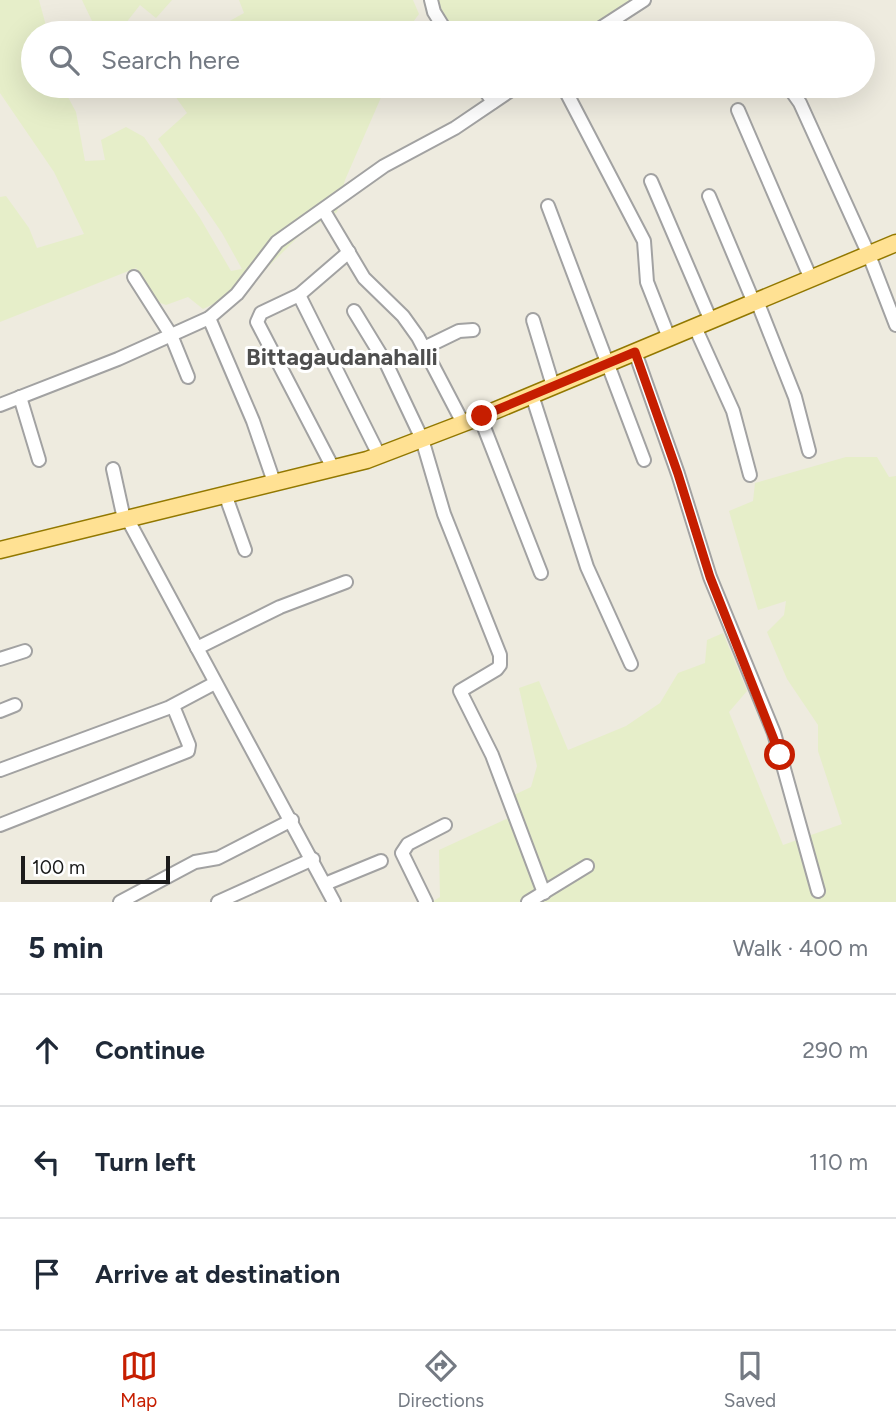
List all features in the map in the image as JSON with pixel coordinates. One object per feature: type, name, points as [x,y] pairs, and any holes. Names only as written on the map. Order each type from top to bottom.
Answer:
[{"type":"main road","points":[[0,550],[379,455],[480,417],[896,243]]},
{"type":"street","points":[[431,0],[433,12],[439,21]]},
{"type":"street","points":[[612,21],[644,0]]},
{"type":"street","points":[[490,98],[493,102]]},
{"type":"street","points":[[0,405],[209,318],[237,294],[273,245],[384,166],[451,131],[499,98]]},
{"type":"street","points":[[569,98],[643,241],[647,282],[669,338]]},
{"type":"street","points":[[796,98],[869,254],[896,325]]},
{"type":"street","points":[[738,110],[811,279]]},
{"type":"street","points":[[651,181],[711,321]]},
{"type":"street","points":[[709,196],[795,397],[809,450]]},
{"type":"street","points":[[548,206],[644,460]]},
{"type":"street","points":[[324,211],[364,278],[403,316],[424,348],[463,423]]},
{"type":"street","points":[[333,468],[257,322],[261,313],[299,295],[349,252]]},
{"type":"street","points":[[134,277],[171,335],[188,377]]},
{"type":"street","points":[[299,295],[379,455]]},
{"type":"street","points":[[355,311],[387,365],[422,439],[444,514],[501,661],[497,668],[460,691],[489,748],[544,892]]},
{"type":"street","points":[[209,318],[253,421],[274,482]]},
{"type":"street","points":[[533,320],[553,386]]},
{"type":"street","points":[[695,327],[733,411],[750,475]]},
{"type":"street","points":[[424,348],[463,330],[473,330]]},
{"type":"street","points":[[635,352],[678,474],[710,577],[774,733],[818,891]]},
{"type":"street","points":[[532,395],[583,556],[631,664]]},
{"type":"street","points":[[20,397],[39,460]]},
{"type":"street","points":[[480,417],[541,573]]},
{"type":"street","points":[[113,469],[125,519],[292,820],[334,902]]},
{"type":"street","points":[[225,494],[246,550]]},
{"type":"street","points":[[197,648],[280,607],[346,582]]},
{"type":"street","points":[[0,659],[24,651]]},
{"type":"street","points":[[0,770],[173,706],[215,683]]},
{"type":"street","points":[[0,711],[15,705]]},
{"type":"street","points":[[0,825],[188,751],[189,745],[173,706]]},
{"type":"street","points":[[120,902],[195,862],[218,858],[292,820]]},
{"type":"street","points":[[426,902],[402,853],[408,844],[445,825]]},
{"type":"street","points":[[218,902],[313,859]]},
{"type":"street","points":[[325,884],[381,861]]},
{"type":"street","points":[[528,902],[587,866]]},
{"type":"green space","points":[[0,0],[39,0],[45,21],[21,21],[21,98],[68,98],[76,112],[85,161],[105,160],[101,140],[126,127],[144,137],[200,218],[231,271],[242,269],[222,233],[158,139],[187,113],[176,98],[381,98],[345,180],[337,212],[301,234],[247,288],[203,309],[188,297],[166,305],[158,302],[136,268],[0,322],[0,197],[6,196],[29,228],[37,248],[84,234],[54,172],[0,93]]},
{"type":"green space","points":[[82,0],[172,0],[156,18],[140,5],[127,21],[92,21]]},
{"type":"green space","points":[[239,0],[413,0],[419,14],[414,21],[230,21],[244,13]]},
{"type":"green space","points":[[637,0],[605,21],[446,21],[434,2]]},
{"type":"green space","points":[[846,457],[877,457],[889,477],[896,476],[896,902],[432,902],[440,897],[439,850],[519,813],[514,795],[531,787],[537,766],[519,688],[539,681],[568,750],[626,726],[660,703],[678,673],[705,663],[707,640],[723,633],[747,691],[729,712],[783,845],[842,824],[818,751],[818,725],[787,679],[767,632],[784,615],[786,601],[758,610],[729,511],[753,501],[755,483]]},
{"type":"district","name":"Bittagaudanahalli","points":[[342,356]]},
{"type":"route","points":[[482,416],[635,352],[678,474],[710,577],[774,733],[780,755]]}]
